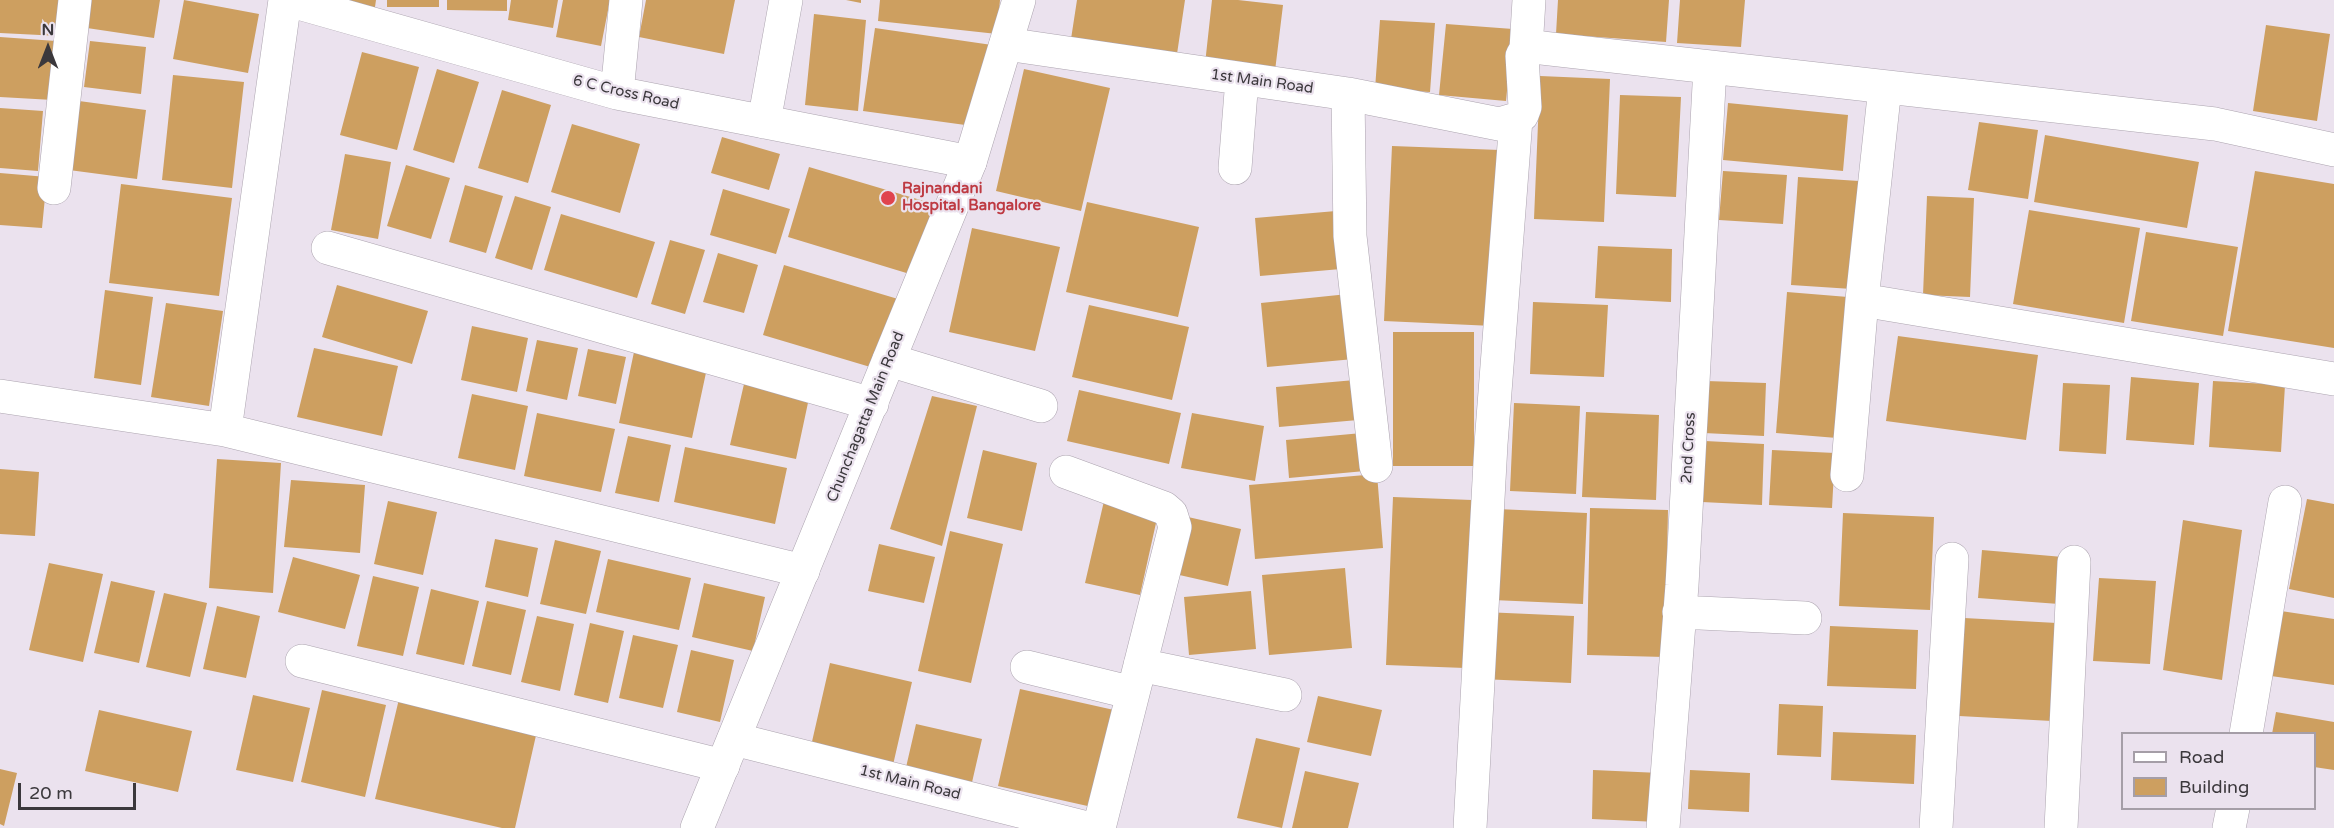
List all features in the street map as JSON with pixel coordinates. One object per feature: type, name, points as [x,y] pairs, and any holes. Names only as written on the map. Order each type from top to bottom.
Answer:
[{"type":"street","points":[[54,188],[75,0]]},
{"type":"street","points":[[225,430],[287,0]]},
{"type":"street","name":"6 C Cross Road","points":[[287,0],[617,93],[970,162]]},
{"type":"street","points":[[617,93],[626,0]]},
{"type":"street","points":[[764,122],[786,0]]},
{"type":"street","name":"Chunchagatta Main Road","points":[[697,828],[970,162],[1019,0]]},
{"type":"street","points":[[1470,828],[1491,444],[1516,119],[1526,107],[1522,56],[1526,49],[1529,0]]},
{"type":"street","name":"1st Main Road","points":[[1006,44],[1348,94],[1499,124],[1516,119]]},
{"type":"street","points":[[1526,49],[1533,47],[2215,124],[2334,150]]},
{"type":"street","name":"2nd Cross","points":[[1663,828],[1680,612],[1710,67]]},
{"type":"street","points":[[1235,168],[1242,78]]},
{"type":"street","points":[[1847,475],[1862,300],[1885,87]]},
{"type":"street","points":[[1348,94],[1350,236],[1376,466]]},
{"type":"street","points":[[328,248],[872,404]]},
{"type":"street","points":[[1862,300],[2334,379]]},
{"type":"street","points":[[889,360],[1041,406]]},
{"type":"street","points":[[0,396],[225,430],[803,571]]},
{"type":"street","points":[[1066,472],[1164,508],[1171,514],[1175,527],[1099,828]]},
{"type":"street","points":[[2246,732],[2285,502]]},
{"type":"street","points":[[1936,828],[1952,559]]},
{"type":"street","points":[[2061,828],[2074,562]]},
{"type":"street","points":[[1680,612],[1805,618]]},
{"type":"street","name":"1st Main Road","points":[[302,661],[1087,828]]},
{"type":"street","points":[[1028,667],[1286,695]]},
{"type":"street","points":[[2229,828],[2233,810]]},
{"type":"building","points":[[0,0],[62,0],[60,36],[0,33]]},
{"type":"building","points":[[91,0],[160,0],[154,38],[87,28]]},
{"type":"building","points":[[184,0],[259,14],[248,73],[173,59]]},
{"type":"building","points":[[311,0],[376,0],[375,7],[311,6]]},
{"type":"building","points":[[387,0],[439,0],[439,7],[387,7]]},
{"type":"building","points":[[447,0],[507,0],[507,11],[447,10]]},
{"type":"building","points":[[511,0],[558,0],[553,28],[508,20]]},
{"type":"building","points":[[563,0],[610,0],[601,46],[556,37]]},
{"type":"building","points":[[646,0],[735,0],[724,54],[639,37]]},
{"type":"building","points":[[880,0],[1000,0],[997,34],[878,21]]},
{"type":"building","points":[[1077,0],[1185,0],[1177,54],[1071,39]]},
{"type":"building","points":[[1212,0],[1238,0],[1283,5],[1275,71],[1205,64]]},
{"type":"building","points":[[1558,0],[1669,0],[1666,42],[1556,34]]},
{"type":"building","points":[[1680,0],[1745,0],[1741,47],[1677,43]]},
{"type":"building","points":[[814,14],[866,20],[858,111],[805,105]]},
{"type":"building","points":[[1380,20],[1435,23],[1430,92],[1375,89]]},
{"type":"building","points":[[1446,24],[1513,29],[1506,101],[1439,95]]},
{"type":"building","points":[[2266,25],[2330,34],[2317,121],[2253,111]]},
{"type":"building","points":[[875,28],[992,45],[980,127],[863,111]]},
{"type":"building","points":[[0,37],[56,41],[53,100],[0,97]]},
{"type":"building","points":[[90,41],[146,47],[141,94],[84,87]]},
{"type":"building","points":[[362,52],[419,67],[397,150],[340,135]]},
{"type":"building","points":[[437,69],[479,82],[454,163],[413,150]]},
{"type":"building","points":[[1024,69],[1110,88],[1081,211],[996,191]]},
{"type":"building","points":[[173,75],[244,82],[232,188],[162,180]]},
{"type":"building","points":[[1540,76],[1610,79],[1604,222],[1534,219]]},
{"type":"building","points":[[502,90],[551,105],[528,183],[478,168]]},
{"type":"building","points":[[1620,95],[1681,97],[1676,197],[1616,194]]},
{"type":"building","points":[[79,101],[146,110],[137,179],[69,170]]},
{"type":"building","points":[[1728,103],[1848,115],[1843,171],[1723,160]]},
{"type":"building","points":[[0,108],[43,111],[38,171],[0,168]]},
{"type":"building","points":[[1979,122],[2038,130],[2028,199],[1968,190]]},
{"type":"building","points":[[572,124],[640,144],[620,213],[551,192]]},
{"type":"building","points":[[2045,135],[2199,162],[2187,228],[2034,202]]},
{"type":"building","points":[[722,137],[780,154],[769,190],[711,173]]},
{"type":"building","points":[[1392,146],[1500,150],[1493,326],[1384,321]]},
{"type":"building","points":[[345,154],[391,162],[378,239],[331,230]]},
{"type":"building","points":[[406,165],[450,178],[431,239],[387,226]]},
{"type":"building","points":[[809,167],[934,204],[913,275],[788,237]]},
{"type":"building","points":[[1723,171],[1787,175],[1783,224],[1719,220]]},
{"type":"building","points":[[2255,171],[2334,184],[2334,348],[2228,331]]},
{"type":"building","points":[[0,173],[47,177],[42,228],[0,225]]},
{"type":"building","points":[[1798,177],[1859,181],[1852,289],[1791,285]]},
{"type":"building","points":[[121,184],[232,198],[219,296],[109,283]]},
{"type":"building","points":[[465,185],[503,196],[486,253],[449,242]]},
{"type":"building","points":[[723,189],[790,209],[776,254],[710,235]]},
{"type":"building","points":[[515,196],[551,207],[532,270],[495,258]]},
{"type":"building","points":[[1927,196],[1974,198],[1970,297],[1923,295]]},
{"type":"building","points":[[1087,202],[1199,227],[1178,317],[1066,292]]},
{"type":"building","points":[[2029,210],[2140,228],[2124,323],[2013,304]]},
{"type":"building","points":[[1336,211],[1341,269],[1260,276],[1255,218]]},
{"type":"building","points":[[561,214],[655,242],[637,298],[544,270]]},
{"type":"building","points":[[972,228],[1060,247],[1035,351],[949,332]]},
{"type":"building","points":[[2146,232],[2238,247],[2223,336],[2131,321]]},
{"type":"building","points":[[670,240],[705,250],[685,314],[651,304]]},
{"type":"building","points":[[1598,246],[1672,249],[1671,302],[1595,298]]},
{"type":"building","points":[[718,253],[758,265],[744,313],[703,302]]},
{"type":"building","points":[[784,265],[898,299],[877,369],[763,335]]},
{"type":"building","points":[[337,285],[428,311],[412,364],[322,337]]},
{"type":"building","points":[[105,290],[153,297],[141,385],[94,378]]},
{"type":"building","points":[[1787,292],[1848,297],[1837,438],[1776,433]]},
{"type":"building","points":[[1348,294],[1354,359],[1267,367],[1261,303]]},
{"type":"building","points":[[1533,302],[1608,305],[1604,377],[1530,374]]},
{"type":"building","points":[[166,303],[223,311],[209,406],[151,397]]},
{"type":"building","points":[[1089,305],[1189,327],[1172,400],[1072,377]]},
{"type":"building","points":[[472,326],[528,338],[517,392],[461,380]]},
{"type":"building","points":[[1393,332],[1474,332],[1474,466],[1393,466]]},
{"type":"building","points":[[1898,336],[2038,355],[2026,440],[1886,421]]},
{"type":"building","points":[[537,340],[578,348],[567,400],[526,391]]},
{"type":"building","points":[[314,348],[398,366],[382,436],[297,417]]},
{"type":"building","points":[[588,349],[626,357],[616,404],[578,396]]},
{"type":"building","points":[[634,352],[707,368],[692,438],[619,423]]},
{"type":"building","points":[[2131,377],[2199,383],[2194,445],[2126,440]]},
{"type":"building","points":[[1355,380],[1358,420],[1279,427],[1276,387]]},
{"type":"building","points":[[1706,381],[1766,383],[1764,436],[1704,433]]},
{"type":"building","points":[[2213,381],[2285,385],[2281,452],[2209,447]]},
{"type":"building","points":[[2063,383],[2110,385],[2106,454],[2059,451]]},
{"type":"building","points":[[744,384],[809,398],[796,459],[730,445]]},
{"type":"building","points":[[1079,390],[1181,413],[1169,464],[1067,441]]},
{"type":"building","points":[[472,394],[528,406],[515,470],[458,458]]},
{"type":"building","points":[[932,396],[977,406],[942,546],[890,529]]},
{"type":"building","points":[[1514,403],[1580,406],[1576,494],[1510,491]]},
{"type":"building","points":[[1586,412],[1659,415],[1656,500],[1582,497]]},
{"type":"building","points":[[537,413],[615,429],[601,492],[524,476]]},
{"type":"building","points":[[1192,413],[1264,426],[1255,481],[1181,468]]},
{"type":"building","points":[[1362,433],[1365,471],[1289,478],[1286,440]]},
{"type":"building","points":[[628,436],[671,445],[659,502],[615,493]]},
{"type":"building","points":[[1705,441],[1764,444],[1762,505],[1702,502]]},
{"type":"building","points":[[685,447],[787,468],[775,524],[674,502]]},
{"type":"building","points":[[983,450],[1037,463],[1022,531],[967,518]]},
{"type":"building","points":[[1772,450],[1835,453],[1832,508],[1769,505]]},
{"type":"building","points":[[217,459],[281,463],[273,593],[209,588]]},
{"type":"building","points":[[0,469],[39,472],[35,536],[0,534]]},
{"type":"building","points":[[1377,474],[1383,548],[1255,559],[1249,485]]},
{"type":"building","points":[[291,480],[365,485],[360,553],[284,547]]},
{"type":"building","points":[[1393,497],[1472,500],[1465,668],[1386,665]]},
{"type":"building","points":[[2307,499],[2334,504],[2334,598],[2289,589]]},
{"type":"building","points":[[388,501],[437,512],[423,575],[374,564]]},
{"type":"building","points":[[1104,501],[1158,514],[1140,595],[1085,583]]},
{"type":"building","points":[[1590,508],[1668,510],[1665,657],[1587,655]]},
{"type":"building","points":[[1497,509],[1587,513],[1583,604],[1493,600]]},
{"type":"building","points":[[1843,513],[1934,517],[1930,610],[1839,606]]},
{"type":"building","points":[[1188,517],[1241,529],[1228,586],[1175,574]]},
{"type":"building","points":[[2183,520],[2242,530],[2222,680],[2163,670]]},
{"type":"building","points":[[950,531],[1003,544],[971,683],[918,671]]},
{"type":"building","points":[[495,539],[538,548],[528,597],[485,587]]},
{"type":"building","points":[[555,540],[601,551],[586,614],[540,604]]},
{"type":"building","points":[[879,544],[935,557],[924,603],[868,591]]},
{"type":"building","points":[[1982,550],[2063,557],[2059,604],[1978,598]]},
{"type":"building","points":[[293,557],[360,575],[345,629],[278,612]]},
{"type":"building","points":[[608,559],[691,578],[679,630],[596,612]]},
{"type":"building","points":[[49,563],[103,574],[83,662],[29,650]]},
{"type":"building","points":[[1345,568],[1352,648],[1269,655],[1262,575]]},
{"type":"building","points":[[373,576],[419,587],[403,656],[357,646]]},
{"type":"building","points":[[2099,578],[2156,581],[2150,664],[2093,661]]},
{"type":"building","points":[[111,581],[155,591],[139,663],[94,653]]},
{"type":"building","points":[[704,583],[765,597],[753,651],[692,637]]},
{"type":"building","points":[[431,589],[479,601],[464,665],[416,654]]},
{"type":"building","points":[[1251,591],[1256,649],[1189,655],[1184,597]]},
{"type":"building","points":[[164,593],[207,603],[190,677],[146,667]]},
{"type":"building","points":[[487,601],[526,610],[511,675],[472,666]]},
{"type":"building","points":[[217,606],[260,616],[246,678],[203,669]]},
{"type":"building","points":[[2281,611],[2334,619],[2334,685],[2271,676]]},
{"type":"building","points":[[1484,612],[1574,616],[1571,683],[1481,679]]},
{"type":"building","points":[[537,616],[574,624],[560,691],[521,682]]},
{"type":"building","points":[[1964,618],[2057,623],[2052,721],[1959,716]]},
{"type":"building","points":[[590,623],[624,631],[608,703],[574,695]]},
{"type":"building","points":[[1830,626],[1918,630],[1916,689],[1827,686]]},
{"type":"building","points":[[633,635],[678,645],[663,708],[619,698]]},
{"type":"building","points":[[691,650],[734,660],[720,722],[677,712]]},
{"type":"building","points":[[830,663],[912,682],[893,765],[811,746]]},
{"type":"building","points":[[1020,689],[1114,710],[1092,807],[998,786]]},
{"type":"building","points":[[322,690],[386,705],[365,797],[301,782]]},
{"type":"building","points":[[253,695],[310,708],[293,782],[236,770]]},
{"type":"building","points":[[1318,696],[1382,710],[1371,756],[1307,742]]},
{"type":"building","points":[[399,699],[537,731],[515,828],[502,828],[375,799]]},
{"type":"building","points":[[1779,704],[1823,706],[1821,757],[1777,755]]},
{"type":"building","points":[[99,710],[192,731],[178,792],[85,771]]},
{"type":"building","points":[[2276,712],[2334,722],[2334,770],[2316,767],[2316,732],[2272,732]]},
{"type":"building","points":[[916,724],[982,739],[970,791],[904,776]]},
{"type":"building","points":[[1833,732],[1916,735],[1914,784],[1831,780]]},
{"type":"building","points":[[1256,738],[1300,748],[1282,828],[1237,818]]},
{"type":"building","points":[[0,769],[17,773],[4,826],[0,824]]},
{"type":"building","points":[[1593,770],[1660,773],[1658,822],[1592,819]]},
{"type":"building","points":[[1690,770],[1750,773],[1749,812],[1688,809]]},
{"type":"building","points":[[1305,771],[1359,783],[1348,828],[1292,828]]},
{"type":"place","name":"Rajnandani Hospital, Bangalore","points":[[888,198]]}]
